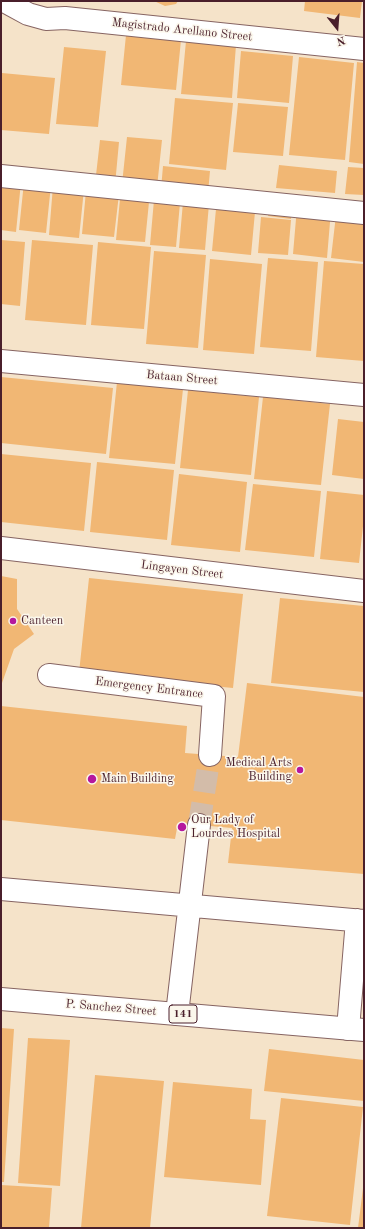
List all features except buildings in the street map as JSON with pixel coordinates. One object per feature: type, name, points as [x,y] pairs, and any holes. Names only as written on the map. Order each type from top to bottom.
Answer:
[{"type":"street","name":"Magistrado Arellano Street","points":[[4,1],[28,14],[46,19],[65,18],[364,49]]},
{"type":"street","points":[[65,18],[79,1]]},
{"type":"street","points":[[1,176],[364,213]]},
{"type":"street","name":"Bataan Street","points":[[1,361],[364,395]]},
{"type":"street","name":"Lingayen Street","points":[[1,548],[364,591]]},
{"type":"street","name":"Emergency Entrance","points":[[48,675],[214,696],[210,755]]},
{"type":"street","points":[[178,1014],[199,825]]},
{"type":"street","points":[[1,889],[361,920],[356,1029]]},
{"type":"street","name":"P. Sanchez Street","points":[[1,999],[356,1029]]},
{"type":"tunnel","points":[[199,825],[210,755]]},
{"type":"place","name":"Canteen","points":[[13,621]]},
{"type":"place","name":"Medical Arts Building","points":[[300,770]]},
{"type":"place","name":"Main Building","points":[[92,779]]},
{"type":"place","name":"Our Lady of Lourdes Hospital","points":[[182,827]]}]
